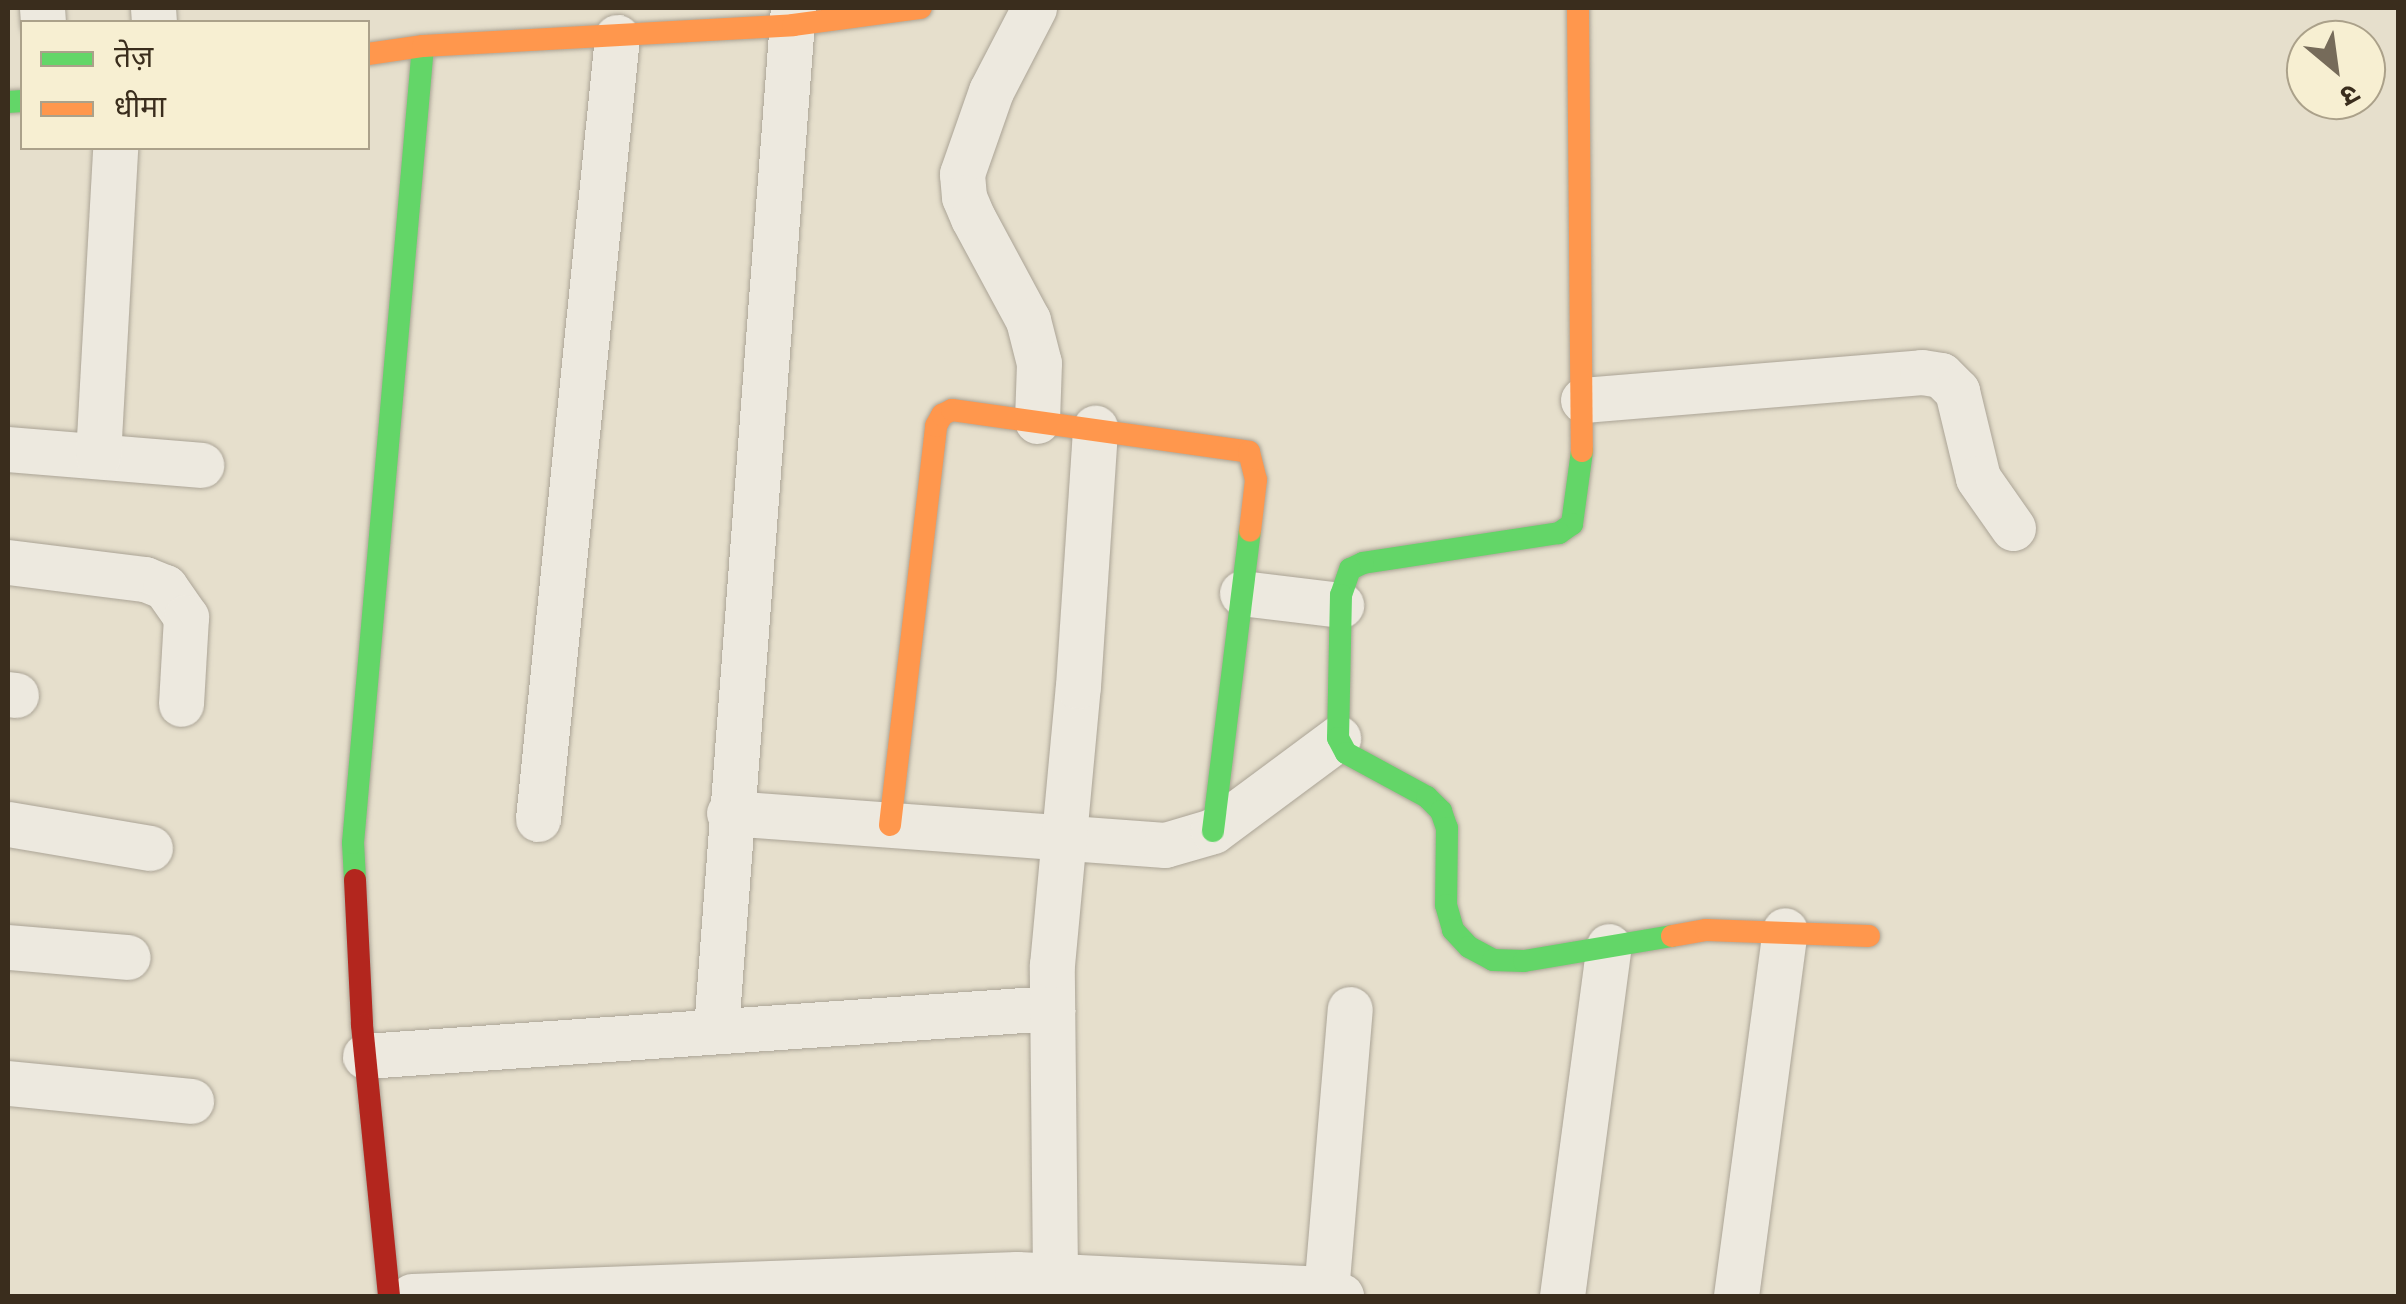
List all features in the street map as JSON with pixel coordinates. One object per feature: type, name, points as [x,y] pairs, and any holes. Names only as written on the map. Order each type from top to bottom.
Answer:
[{"type":"street","points":[[370,54],[422,46],[617,37],[793,16],[921,8]]},
{"type":"street","points":[[1034,8],[991,91],[962,174],[964,196],[973,218],[1028,320],[1039,363],[1037,421]]},
{"type":"street","points":[[1578,8],[1582,400],[1581,477],[1572,524],[1559,534],[1525,541],[1350,568],[1341,605],[1338,738],[1346,753],[1427,797],[1441,811],[1448,828],[1446,905],[1452,930],[1469,948],[1494,960],[1524,960],[1706,930],[1869,936]]},
{"type":"street","points":[[716,1029],[729,813],[793,16]]},
{"type":"street","points":[[538,818],[617,37]]},
{"type":"street","points":[[390,1296],[365,1056],[354,843],[422,46]]},
{"type":"street","points":[[98,456],[114,150]]},
{"type":"street","points":[[1582,400],[1922,372],[1941,375],[1957,391],[1978,478],[2013,528]]},
{"type":"street","points":[[890,825],[936,426],[942,415],[952,410],[1249,452],[1256,480],[1214,831]]},
{"type":"street","points":[[1055,1275],[1052,1008],[1095,428]]},
{"type":"street","points":[[8,448],[201,464]]},
{"type":"street","points":[[8,562],[145,579],[165,587],[186,616],[181,704]]},
{"type":"street","points":[[1242,594],[1341,605]]},
{"type":"street","points":[[729,813],[1165,844],[1214,831],[1338,738]]},
{"type":"street","points":[[8,824],[150,848]]},
{"type":"street","points":[[1736,1296],[1785,930]]},
{"type":"street","points":[[1562,1296],[1609,946]]},
{"type":"street","points":[[8,947],[128,957]]},
{"type":"street","points":[[365,1056],[1052,1008]]},
{"type":"street","points":[[412,1296],[1055,1275],[1333,1294],[1350,1009]]},
{"type":"street","points":[[8,1083],[191,1100]]},
{"type":"traffic: fast","points":[[355,880],[353,843],[423,46]]},
{"type":"traffic: fast","points":[[8,102],[20,101]]},
{"type":"traffic: fast","points":[[1582,451],[1572,524],[1559,533],[1363,563],[1350,569],[1341,595],[1338,738],[1346,753],[1427,797],[1441,811],[1447,828],[1446,905],[1453,930],[1469,947],[1493,960],[1524,961],[1672,936]]},
{"type":"traffic: fast","points":[[1213,831],[1250,531]]},
{"type":"traffic: slow","points":[[370,54],[423,46],[793,25],[921,8]]},
{"type":"traffic: slow","points":[[1578,8],[1582,451]]},
{"type":"traffic: slow","points":[[890,825],[936,426],[942,415],[952,410],[1249,452],[1256,480],[1250,531]]},
{"type":"traffic: slow","points":[[1672,936],[1706,930],[1869,936]]},
{"type":"traffic: jam","points":[[355,880],[362,1025],[389,1296]]}]
